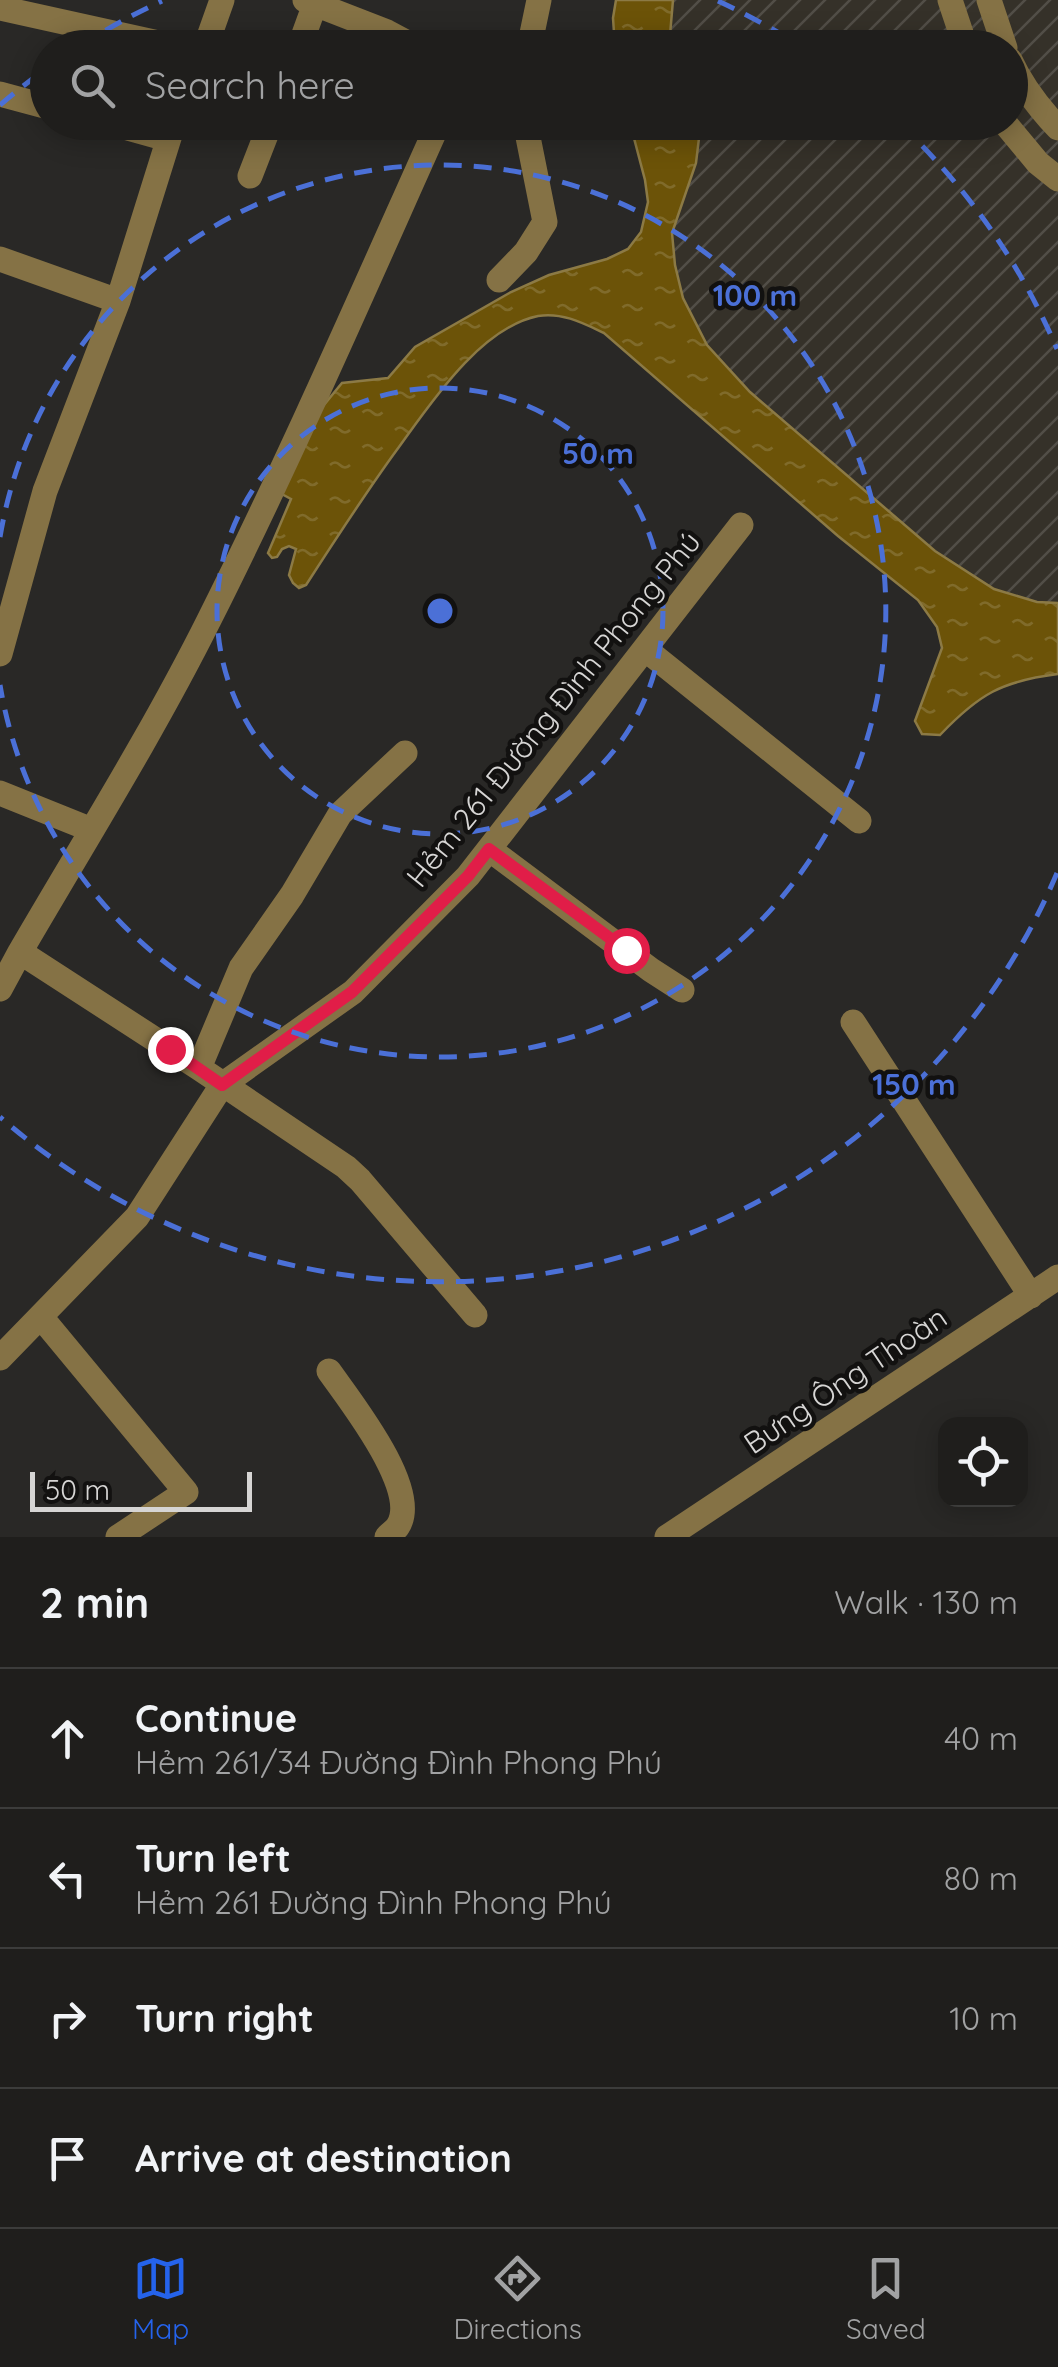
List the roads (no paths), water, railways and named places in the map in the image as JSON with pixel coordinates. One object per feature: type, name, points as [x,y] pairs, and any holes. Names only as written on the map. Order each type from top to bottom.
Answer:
[{"type":"street","points":[[211,30],[222,0]]},
{"type":"street","points":[[533,30],[539,0]]},
{"type":"street","points":[[950,0],[960,30]]},
{"type":"street","points":[[989,0],[999,30]]},
{"type":"street","points":[[303,30],[310,2],[382,30]]},
{"type":"street","points":[[0,8],[100,30]]},
{"type":"street","points":[[1028,91],[1058,128]]},
{"type":"street","points":[[0,94],[30,102]]},
{"type":"street","points":[[0,654],[46,491],[118,301],[167,140]]},
{"type":"street","points":[[250,176],[263,140]]},
{"type":"street","points":[[0,988],[141,747],[208,621],[431,140]]},
{"type":"street","points":[[499,280],[526,252],[545,222],[529,140]]},
{"type":"street","points":[[1019,140],[1058,179]]},
{"type":"street","points":[[0,260],[118,301]]},
{"type":"street","name":"Hẻm 261 Đường Đình Phong Phú","points":[[0,1358],[137,1216],[222,1085],[352,992],[468,876],[741,525]]},
{"type":"street","points":[[645,648],[859,821]]},
{"type":"street","points":[[200,1068],[241,968],[292,896],[340,814],[405,754]]},
{"type":"street","points":[[0,793],[92,830]]},
{"type":"street","points":[[489,849],[682,990]]},
{"type":"street","points":[[20,952],[346,1168],[474,1316]]},
{"type":"street","points":[[853,1022],[1031,1296]]},
{"type":"street","name":"Bưng Ông Thoàn","points":[[667,1537],[1058,1277]]},
{"type":"street","points":[[41,1317],[186,1492],[118,1537]]},
{"type":"street","points":[[329,1372],[378,1443],[400,1487],[401,1517],[386,1537]]},
{"type":"water","points":[[616,0],[673,0],[670,30],[614,30]]},
{"type":"water","points":[[634,140],[699,140],[696,163],[672,233],[683,298],[707,345],[750,392],[935,551],[994,589],[1037,602],[1058,603],[1058,674],[1006,686],[967,709],[940,735],[922,734],[915,721],[942,648],[937,627],[918,600],[838,536],[604,333],[555,316],[538,316],[516,323],[457,371],[384,468],[306,585],[299,588],[289,575],[296,549],[289,546],[272,558],[268,553],[291,499],[278,492],[319,411],[342,383],[388,378],[415,347],[511,292],[628,249],[641,232],[648,202]]}]
